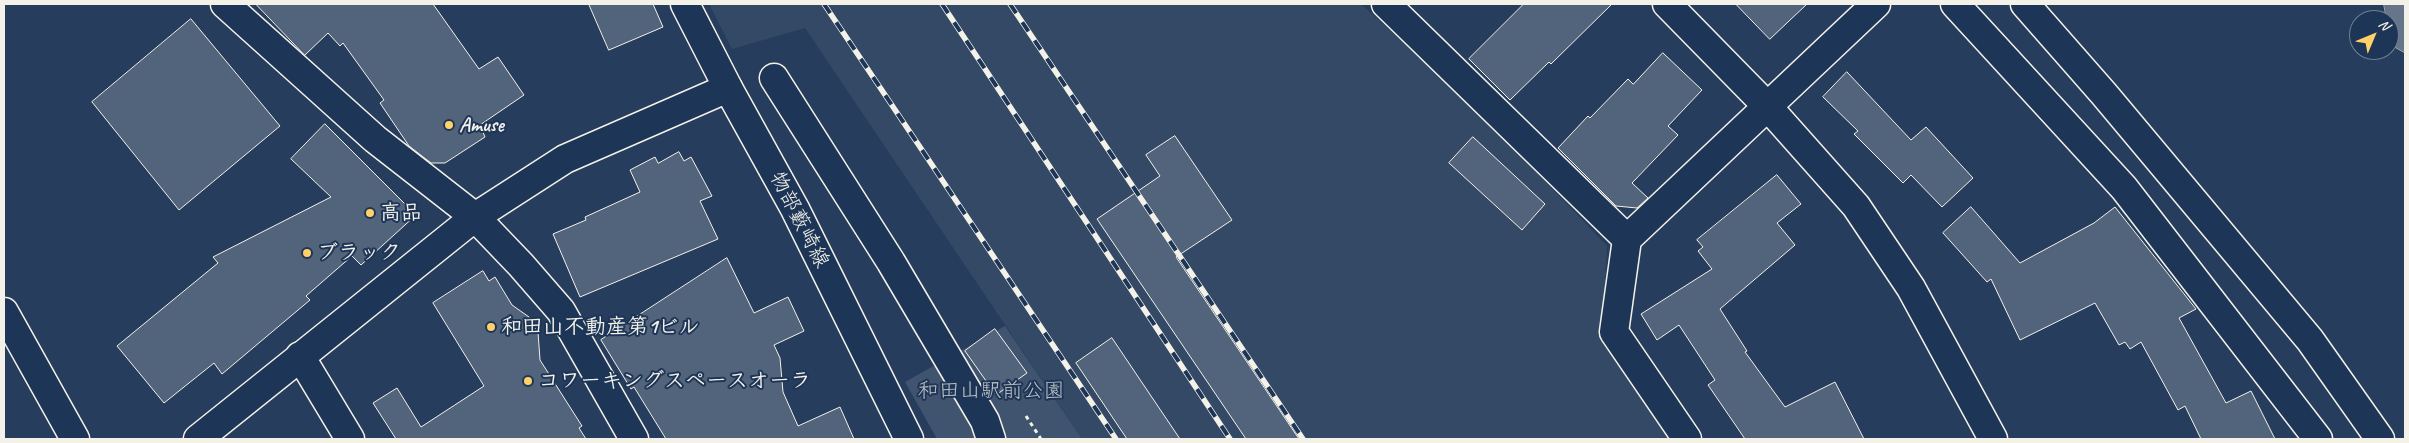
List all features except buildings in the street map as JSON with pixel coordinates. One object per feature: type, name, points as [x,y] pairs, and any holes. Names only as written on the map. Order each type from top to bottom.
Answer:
[{"type":"street","points":[[224,4],[375,139],[475,217],[561,311],[634,439]]},
{"type":"street","name":"物部藪崎線","points":[[685,4],[728,88],[795,209],[909,439]]},
{"type":"street","points":[[1386,4],[1627,239]]},
{"type":"street","points":[[1667,4],[1768,107],[1856,206],[1911,288],[1993,439]]},
{"type":"street","points":[[1687,439],[1614,332],[1627,239],[1876,4]]},
{"type":"street","points":[[1955,4],[2124,188],[2318,439]]},
{"type":"street","points":[[2025,4],[2104,94],[2310,340],[2380,439]]},
{"type":"street","points":[[774,78],[891,262],[985,421],[991,439]]},
{"type":"street","points":[[198,439],[475,217],[565,159],[728,88]]},
{"type":"street","points":[[7,325],[75,439]]},
{"type":"street","points":[[300,356],[350,439]]},
{"type":"path","points":[[1026,416],[1041,439]]},
{"type":"shaded area","points":[[709,4],[1361,4],[1466,98],[1607,246],[1602,338],[1672,439],[1082,439],[805,28],[732,49]]},
{"type":"shaded area","points":[[2384,4],[2405,4],[2405,53],[2399,50],[2399,10],[2385,10]]},
{"type":"green space","name":"和田山駅前公園","points":[[1005,326],[1082,439],[937,439],[905,382]]},
{"type":"railway","points":[[824,4],[1116,439]]},
{"type":"railway","points":[[942,4],[1230,439]]},
{"type":"railway","points":[[1010,4],[1303,439]]},
{"type":"place","name":"Amuse","points":[[449,125]]},
{"type":"place","name":"高品","points":[[370,213]]},
{"type":"place","name":"ブラック","points":[[307,253]]},
{"type":"place","name":"和田山不動産第1ビル","points":[[491,327]]},
{"type":"place","name":"コワーキングスペースオーラ","points":[[528,381]]}]
